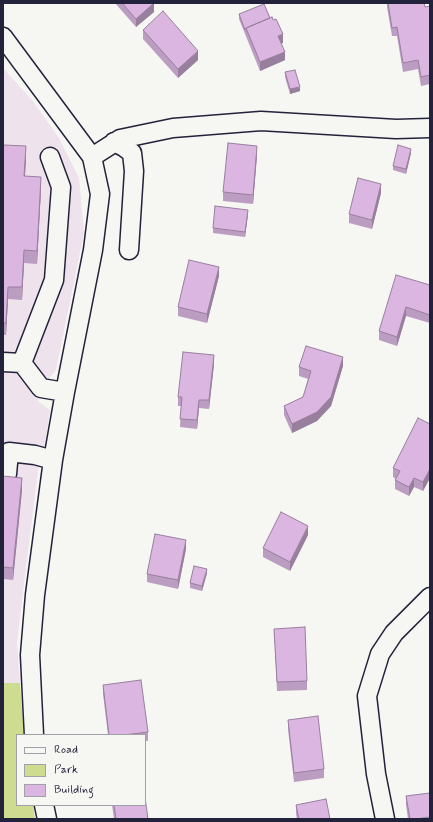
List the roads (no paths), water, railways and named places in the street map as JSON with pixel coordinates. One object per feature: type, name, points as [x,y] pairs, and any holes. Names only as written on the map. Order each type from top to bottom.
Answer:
[{"type":"street","points":[[3,37],[92,157],[100,194],[93,250],[53,460],[35,595],[30,655],[34,734]]},
{"type":"street","points":[[92,157],[120,139],[173,128],[261,121],[396,129],[430,128]]},
{"type":"street","points":[[114,142],[132,154],[134,171],[129,250]]},
{"type":"street","points":[[22,364],[54,280],[61,187],[50,157]]},
{"type":"street","points":[[3,362],[22,364],[41,388],[65,392]]},
{"type":"street","points":[[8,474],[9,452],[35,455],[53,460]]},
{"type":"street","points":[[386,819],[376,774],[367,696],[380,654],[394,633],[430,597]]},
{"type":"street","points":[[44,806],[47,819]]}]
